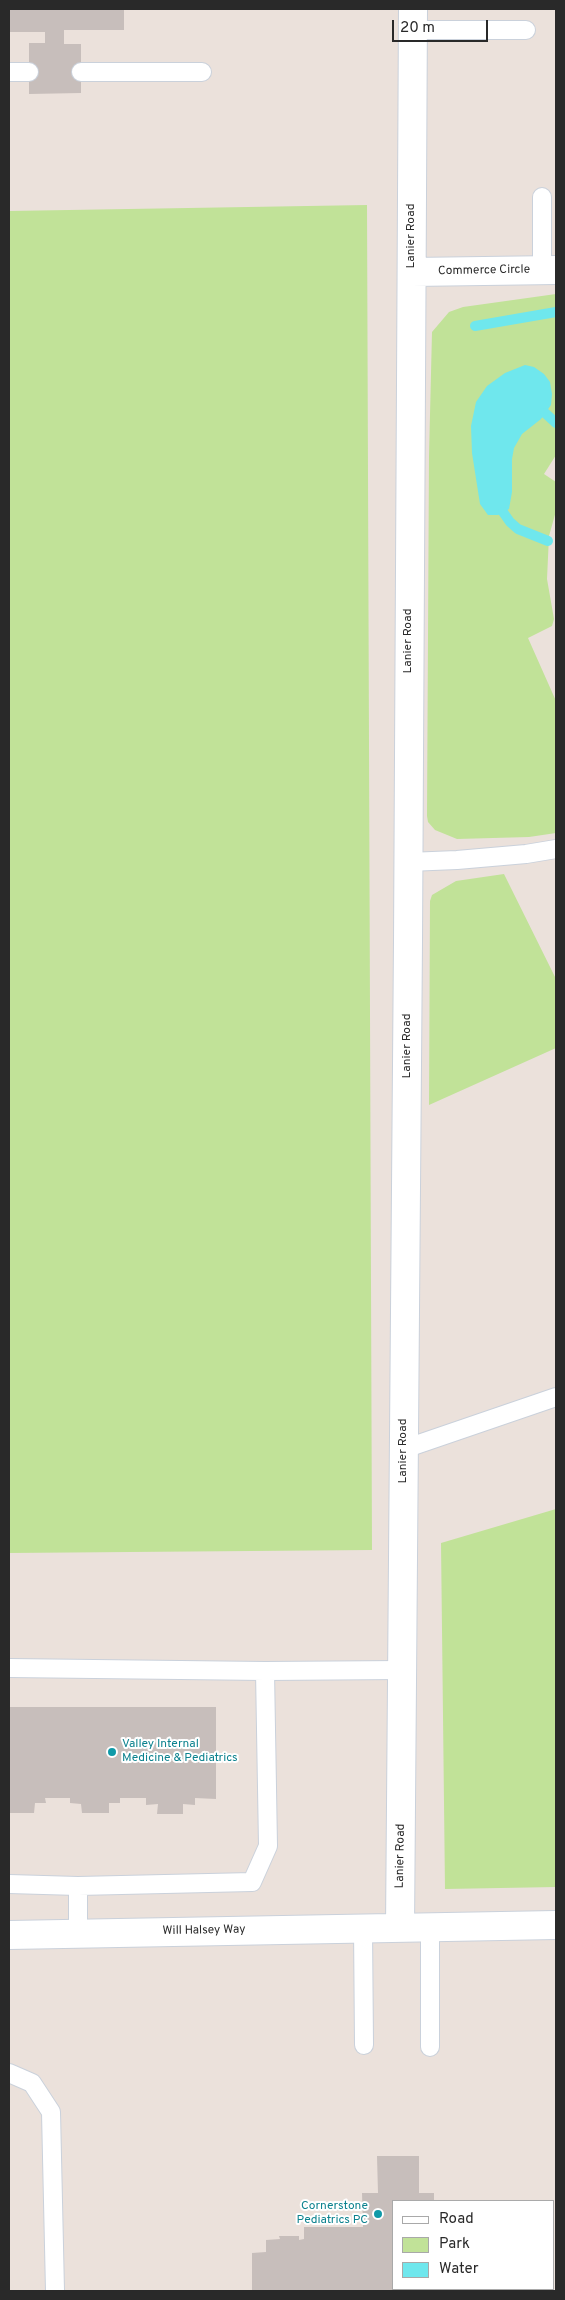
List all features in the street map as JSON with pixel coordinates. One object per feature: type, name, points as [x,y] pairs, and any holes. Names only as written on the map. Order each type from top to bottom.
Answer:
[{"type":"street","name":"Lanier Road","points":[[400,1927],[413,19]]},
{"type":"street","name":"Commerce Circle","points":[[412,272],[549,270]]},
{"type":"street","points":[[400,1927],[556,1925]]},
{"type":"street","name":"Will Halsey Way","points":[[9,1935],[400,1927]]},
{"type":"lane","points":[[413,19],[526,30]]},
{"type":"lane","points":[[9,72],[29,72]]},
{"type":"lane","points":[[81,72],[202,72]]},
{"type":"lane","points":[[542,197],[549,270]]},
{"type":"lane","points":[[408,862],[526,854],[556,849]]},
{"type":"lane","points":[[404,1449],[556,1397]]},
{"type":"lane","points":[[9,1668],[265,1671],[402,1670]]},
{"type":"lane","points":[[9,1884],[78,1886],[252,1882],[268,1846],[265,1671]]},
{"type":"lane","points":[[78,1886],[78,1934]]},
{"type":"lane","points":[[430,1926],[430,2047]]},
{"type":"lane","points":[[363,1927],[364,2045]]},
{"type":"lane","points":[[9,2074],[32,2083],[51,2112],[54,2291]]},
{"type":"green space","points":[[367,205],[372,1550],[9,1553],[9,211]]},
{"type":"green space","points":[[556,294],[556,455],[544,474],[556,482],[556,511],[549,536],[547,579],[554,619],[552,626],[528,638],[556,701],[556,833],[529,837],[457,839],[435,830],[428,822],[427,816],[429,456],[432,332],[449,312],[463,307]]},
{"type":"green space","points":[[504,874],[556,979],[556,1048],[429,1105],[430,901],[432,895],[456,881]]},
{"type":"green space","points":[[556,1509],[556,1887],[445,1889],[441,1543]]},
{"type":"water","points":[[525,365],[534,367],[544,374],[550,382],[551,405],[541,419],[522,434],[514,448],[512,492],[509,509],[498,515],[488,515],[480,504],[472,453],[471,426],[476,402],[487,386],[505,373]]},
{"type":"building","points":[[9,9],[124,9],[124,30],[64,30],[64,44],[81,44],[81,93],[29,94],[29,43],[45,43],[45,32],[9,32]]},
{"type":"building","name":"Valley Internal Medicine & Pediatrics","points":[[9,1707],[216,1707],[216,1799],[195,1798],[195,1805],[183,1804],[183,1814],[157,1814],[158,1804],[146,1805],[146,1798],[120,1798],[120,1803],[109,1803],[109,1813],[82,1813],[81,1804],[70,1803],[70,1798],[45,1798],[46,1803],[35,1803],[34,1813],[9,1813]]},
{"type":"building","name":"Cornerstone Pediatrics PC","points":[[377,2156],[419,2156],[419,2193],[434,2193],[434,2200],[392,2200],[392,2290],[531,2291],[252,2291],[252,2253],[266,2252],[266,2240],[280,2239],[279,2236],[299,2236],[299,2240],[304,2239],[304,2227],[363,2227],[362,2193],[378,2193]]},
{"type":"waterway","points":[[475,326],[556,312]]},
{"type":"waterway","points":[[545,413],[556,423]]},
{"type":"waterway","points":[[503,512],[518,529],[548,541]]},
{"type":"place","name":"Valley Internal Medicine & Pediatrics","points":[[112,1752]]},
{"type":"place","name":"Cornerstone Pediatrics PC","points":[[378,2214]]}]
